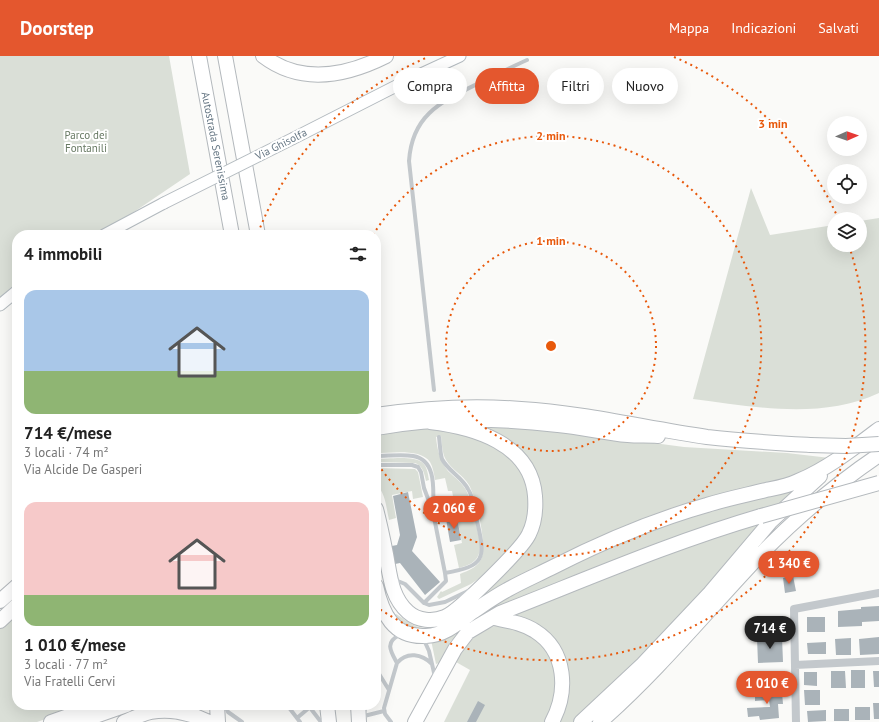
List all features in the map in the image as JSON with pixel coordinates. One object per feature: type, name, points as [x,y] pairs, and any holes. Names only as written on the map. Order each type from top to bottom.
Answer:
[{"type":"highway","name":"Autostrada Serenissima","points":[[199,56],[231,230]]},
{"type":"highway","points":[[225,56],[257,230]]},
{"type":"highway","points":[[263,56],[286,70],[302,74],[315,75],[346,72],[377,61],[386,56]]},
{"type":"highway","points":[[381,414],[443,408],[495,407],[606,420],[708,437]]},
{"type":"highway","points":[[381,427],[430,422],[472,420],[560,425],[628,435],[708,437],[810,445],[846,446],[879,444]]},
{"type":"highway","points":[[381,533],[393,589],[399,601],[408,613],[419,618],[432,620],[453,613],[514,554],[529,536],[533,525],[536,503],[532,482],[523,463],[511,450],[480,433],[462,427],[430,422]]},
{"type":"highway","points":[[381,602],[386,616],[396,627],[406,632],[422,636],[435,635],[446,631],[508,590],[558,564],[635,530],[687,510],[797,482],[824,468],[879,429]]},
{"type":"highway","points":[[580,722],[618,689],[643,664],[710,593],[770,521],[849,451]]},
{"type":"highway","points":[[600,722],[627,698],[662,663],[732,585],[783,533],[804,513],[879,455]]},
{"type":"highway","points":[[414,722],[455,649],[468,632],[482,623],[494,618],[500,613],[699,535],[879,483]]},
{"type":"highway","points":[[0,601],[12,590]]},
{"type":"highway","points":[[0,620],[12,609]]},
{"type":"highway","points":[[494,618],[517,623],[536,632],[550,645],[556,654],[562,676],[563,689],[557,713],[552,722]]},
{"type":"highway","points":[[51,722],[85,710]]},
{"type":"highway","points":[[78,722],[113,710]]},
{"type":"highway","points":[[217,710],[218,722]]},
{"type":"highway","points":[[328,710],[329,722]]},
{"type":"highway","points":[[124,722],[151,712],[163,711],[191,714],[209,722]]},
{"type":"highway","points":[[142,722],[163,711]]},
{"type":"street","name":"Via Ghisolfa","points":[[113,230],[406,81],[460,56]]},
{"type":"street","points":[[0,305],[12,295]]},
{"type":"street","points":[[796,722],[794,609],[879,593]]},
{"type":"street","points":[[795,665],[879,662]]},
{"type":"lane","points":[[434,390],[409,161],[410,148],[423,119],[435,107],[449,98],[527,60]]},
{"type":"lane","points":[[439,437],[441,454],[445,463],[465,484],[470,492],[482,543],[480,558],[475,564],[466,568],[445,573]]},
{"type":"lane","points":[[381,456],[410,456],[423,459],[427,463],[431,471],[433,486],[433,512]]},
{"type":"lane","points":[[381,465],[412,465],[418,467],[421,472],[424,488],[433,512],[446,581],[424,602]]},
{"type":"lane","points":[[391,578],[405,584],[429,605],[439,604],[483,584]]},
{"type":"lane","points":[[397,663],[391,653],[390,645],[393,638],[406,632]]},
{"type":"lane","points":[[422,636],[433,664],[436,683]]},
{"type":"lane","points":[[391,722],[386,717],[384,711],[397,663],[404,657],[415,655],[425,657],[433,664]]},
{"type":"lane","points":[[381,677],[389,690]]},
{"type":"lane","points":[[227,710],[242,722]]},
{"type":"lane","points":[[291,710],[300,722]]},
{"type":"lane","points":[[297,718],[305,710]]},
{"type":"lane","points":[[312,710],[321,722]]},
{"type":"lane","points":[[362,722],[360,714],[384,711]]},
{"type":"green space","name":"Parco dei Fontanili","points":[[0,56],[169,56],[190,174],[107,230],[12,230],[12,296],[0,308]]},
{"type":"green space","points":[[751,188],[770,235],[827,226],[827,252],[867,252],[867,220],[879,218],[879,393],[857,401],[811,409],[763,408],[693,399]]},
{"type":"green space","points":[[480,425],[578,433],[684,447],[787,453],[830,458],[798,477],[669,512],[445,627],[424,630],[412,629],[401,622],[395,615],[396,614],[414,625],[424,628],[437,627],[446,624],[518,555],[539,486]]},
{"type":"green space","points":[[439,428],[489,442],[514,459],[528,484],[531,511],[523,535],[484,575],[471,584],[439,599],[437,597],[441,591],[442,592],[461,583],[460,574],[476,566],[480,561],[483,546],[475,500],[467,481],[451,467],[446,460],[441,436],[436,437],[438,450],[443,463],[448,471],[461,483],[467,492],[473,510],[480,542],[479,553],[476,560],[469,565],[459,568],[454,545],[462,543],[452,491],[448,491],[445,478],[435,480],[433,468],[426,458],[413,453],[405,452],[381,453],[381,432]]},
{"type":"green space","points":[[408,458],[419,461],[425,466],[429,480],[426,481],[421,468],[415,463],[381,462],[381,459]]},
{"type":"green space","points":[[381,468],[415,469],[418,472],[423,497],[413,499],[412,491],[392,495],[396,518],[389,520],[382,492]]},
{"type":"green space","points":[[789,491],[791,496],[777,506],[460,631],[450,642],[439,663],[436,664],[431,640],[483,609],[597,552],[693,514]]},
{"type":"green space","points":[[764,521],[671,629],[575,722],[558,722],[567,670],[516,617],[516,613],[677,548]]},
{"type":"green space","points":[[12,615],[12,710],[72,710],[37,722],[0,722],[0,626]]},
{"type":"green space","points":[[495,626],[525,630],[548,650],[559,682],[548,722],[444,722],[470,670],[455,660],[463,648],[476,635]]},
{"type":"building","points":[[408,492],[417,537],[412,551],[440,582],[425,595],[400,563],[381,567],[381,548],[397,545],[400,535],[393,496]]},
{"type":"building","points":[[452,496],[455,513],[446,514],[443,498]]},
{"type":"building","points":[[457,517],[461,540],[450,542],[446,519]]},
{"type":"building","points":[[793,576],[796,591],[785,593],[783,578]]},
{"type":"building","points":[[879,606],[879,621],[862,622],[862,626],[838,627],[838,611]]},
{"type":"building","points":[[807,617],[825,617],[825,632],[807,632]]},
{"type":"building","points":[[782,637],[783,662],[758,663],[757,638]]},
{"type":"building","points":[[879,637],[879,654],[860,655],[859,639]]},
{"type":"building","points":[[851,638],[851,655],[836,655],[835,639]]},
{"type":"building","points":[[826,642],[826,654],[808,654],[807,643]]},
{"type":"building","points":[[851,670],[865,670],[865,688],[851,688]]},
{"type":"building","points":[[831,671],[845,671],[846,688],[831,688]]},
{"type":"building","points":[[873,671],[879,671],[879,687],[874,687]]},
{"type":"building","points":[[804,672],[817,672],[817,686],[804,685]]},
{"type":"building","points":[[769,688],[769,693],[782,692],[783,704],[778,704],[779,718],[760,720],[759,716],[748,717],[747,708],[770,707],[769,700],[755,701],[755,689]]},
{"type":"building","points":[[804,690],[820,690],[820,705],[805,705]]},
{"type":"building","points":[[478,701],[485,705],[476,722],[467,722]]},
{"type":"building","points":[[873,703],[879,703],[879,719],[874,719]]},
{"type":"building","points":[[855,707],[870,707],[870,720],[855,720]]},
{"type":"building","points":[[834,709],[849,709],[849,721],[834,721]]},
{"type":"building","points":[[826,710],[826,721],[808,722],[807,711]]}]
